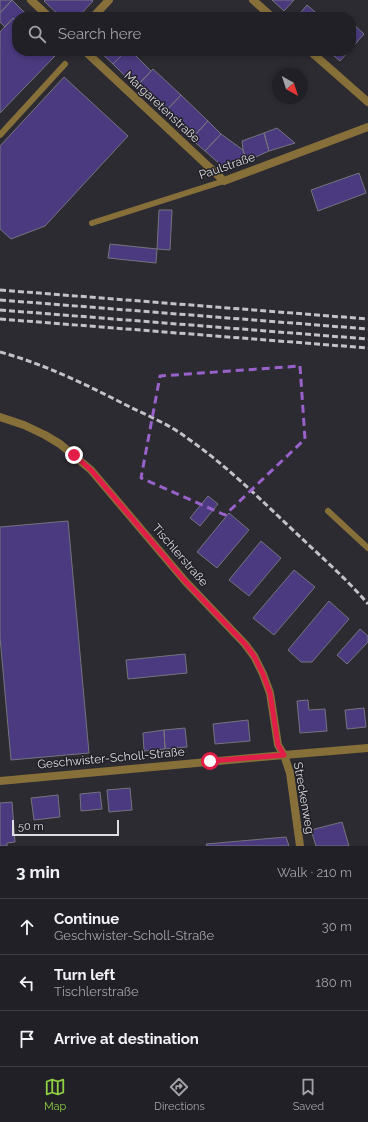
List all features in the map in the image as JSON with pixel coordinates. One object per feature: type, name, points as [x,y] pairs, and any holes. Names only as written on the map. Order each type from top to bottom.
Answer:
[{"type":"street","points":[[31,0],[44,12]]},
{"type":"street","points":[[98,12],[109,0]]},
{"type":"street","points":[[253,0],[266,12]]},
{"type":"street","name":"Margaretenstraße","points":[[90,56],[224,181]]},
{"type":"street","points":[[316,56],[368,102]]},
{"type":"street","name":"Paulstraße","points":[[224,181],[368,127]]},
{"type":"street","name":"Tischlerstraße","points":[[0,417],[24,425],[45,435],[60,444],[91,470],[185,581],[245,644],[254,656],[270,693],[278,745],[284,755]]},
{"type":"street","name":"Geschwister-Scholl-Straße","points":[[0,781],[368,748]]},
{"type":"street","name":"Streckenweg","points":[[284,755],[290,773],[300,846]]},
{"type":"lane","points":[[0,135],[65,64]]},
{"type":"lane","name":"Paulstraße","points":[[92,223],[224,181]]},
{"type":"lane","points":[[328,511],[368,548]]},
{"type":"highlighted area","points":[[300,366],[305,439],[225,515],[141,478],[160,376]]},
{"type":"building","points":[[0,0],[12,0],[0,13]]},
{"type":"building","points":[[12,0],[24,12],[12,12],[12,19],[5,27],[0,22],[0,13]]},
{"type":"building","points":[[272,0],[294,0],[284,11]]},
{"type":"building","points":[[44,1],[93,1],[83,12],[56,12]]},
{"type":"building","points":[[307,5],[315,12],[301,12]]},
{"type":"building","points":[[12,19],[12,56],[54,57],[0,113],[0,32]]},
{"type":"building","points":[[356,27],[364,34],[356,43]]},
{"type":"building","points":[[104,56],[121,56],[113,64]]},
{"type":"building","points":[[121,56],[136,56],[151,71],[136,87],[113,64]]},
{"type":"building","points":[[334,56],[344,56],[340,61]]},
{"type":"building","points":[[153,69],[181,95],[164,113],[136,87]]},
{"type":"building","points":[[64,77],[128,136],[45,226],[11,239],[0,229],[0,146]]},
{"type":"building","points":[[181,95],[208,121],[191,139],[164,113]]},
{"type":"building","points":[[208,121],[221,134],[205,151],[191,139]]},
{"type":"building","points":[[277,128],[295,143],[269,151],[264,133]]},
{"type":"building","points":[[264,133],[269,151],[247,161],[243,150],[242,141]]},
{"type":"building","points":[[221,134],[243,150],[247,161],[234,168],[222,166],[205,151]]},
{"type":"building","points":[[359,173],[366,193],[318,211],[311,190]]},
{"type":"building","points":[[159,210],[172,210],[170,250],[157,249]]},
{"type":"building","points":[[110,244],[157,249],[156,263],[108,258]]},
{"type":"building","points":[[208,496],[218,504],[200,526],[190,518]]},
{"type":"building","points":[[229,513],[249,530],[217,568],[197,552]]},
{"type":"building","points":[[68,521],[89,753],[11,760],[0,637],[0,527]]},
{"type":"building","points":[[261,541],[281,558],[249,596],[229,580]]},
{"type":"building","points":[[294,570],[315,587],[274,635],[253,618]]},
{"type":"building","points":[[329,601],[349,619],[312,662],[301,662],[288,650]]},
{"type":"building","points":[[360,629],[368,636],[368,642],[347,664],[337,655]]},
{"type":"building","points":[[185,654],[187,673],[128,679],[126,660]]},
{"type":"building","points":[[308,700],[309,710],[325,709],[327,731],[300,733],[297,701]]},
{"type":"building","points":[[364,708],[366,727],[347,729],[345,710]]},
{"type":"building","points":[[248,720],[250,741],[215,744],[213,724]]},
{"type":"building","points":[[185,728],[187,747],[165,749],[164,730]]},
{"type":"building","points":[[164,730],[165,749],[144,751],[143,733]]},
{"type":"building","points":[[130,788],[132,810],[109,812],[107,790]]},
{"type":"building","points":[[100,792],[102,809],[81,811],[80,794]]},
{"type":"building","points":[[58,795],[60,817],[34,820],[31,798]]},
{"type":"building","points":[[12,802],[15,842],[7,843],[7,846],[0,846],[0,803]]},
{"type":"building","points":[[342,822],[349,846],[316,846],[311,830]]},
{"type":"building","points":[[286,837],[289,846],[207,846],[206,844]]},
{"type":"railway","points":[[0,290],[368,319]]},
{"type":"railway","points":[[0,300],[368,329]]},
{"type":"railway","points":[[0,310],[368,339]]},
{"type":"railway","points":[[0,319],[368,348]]},
{"type":"railway","points":[[0,352],[32,362],[64,375],[173,428],[215,459],[242,483],[342,576],[368,604]]},
{"type":"route","points":[[74,455],[91,470],[185,581],[245,644],[254,656],[263,674],[270,693],[278,745],[284,755],[210,761]]}]
